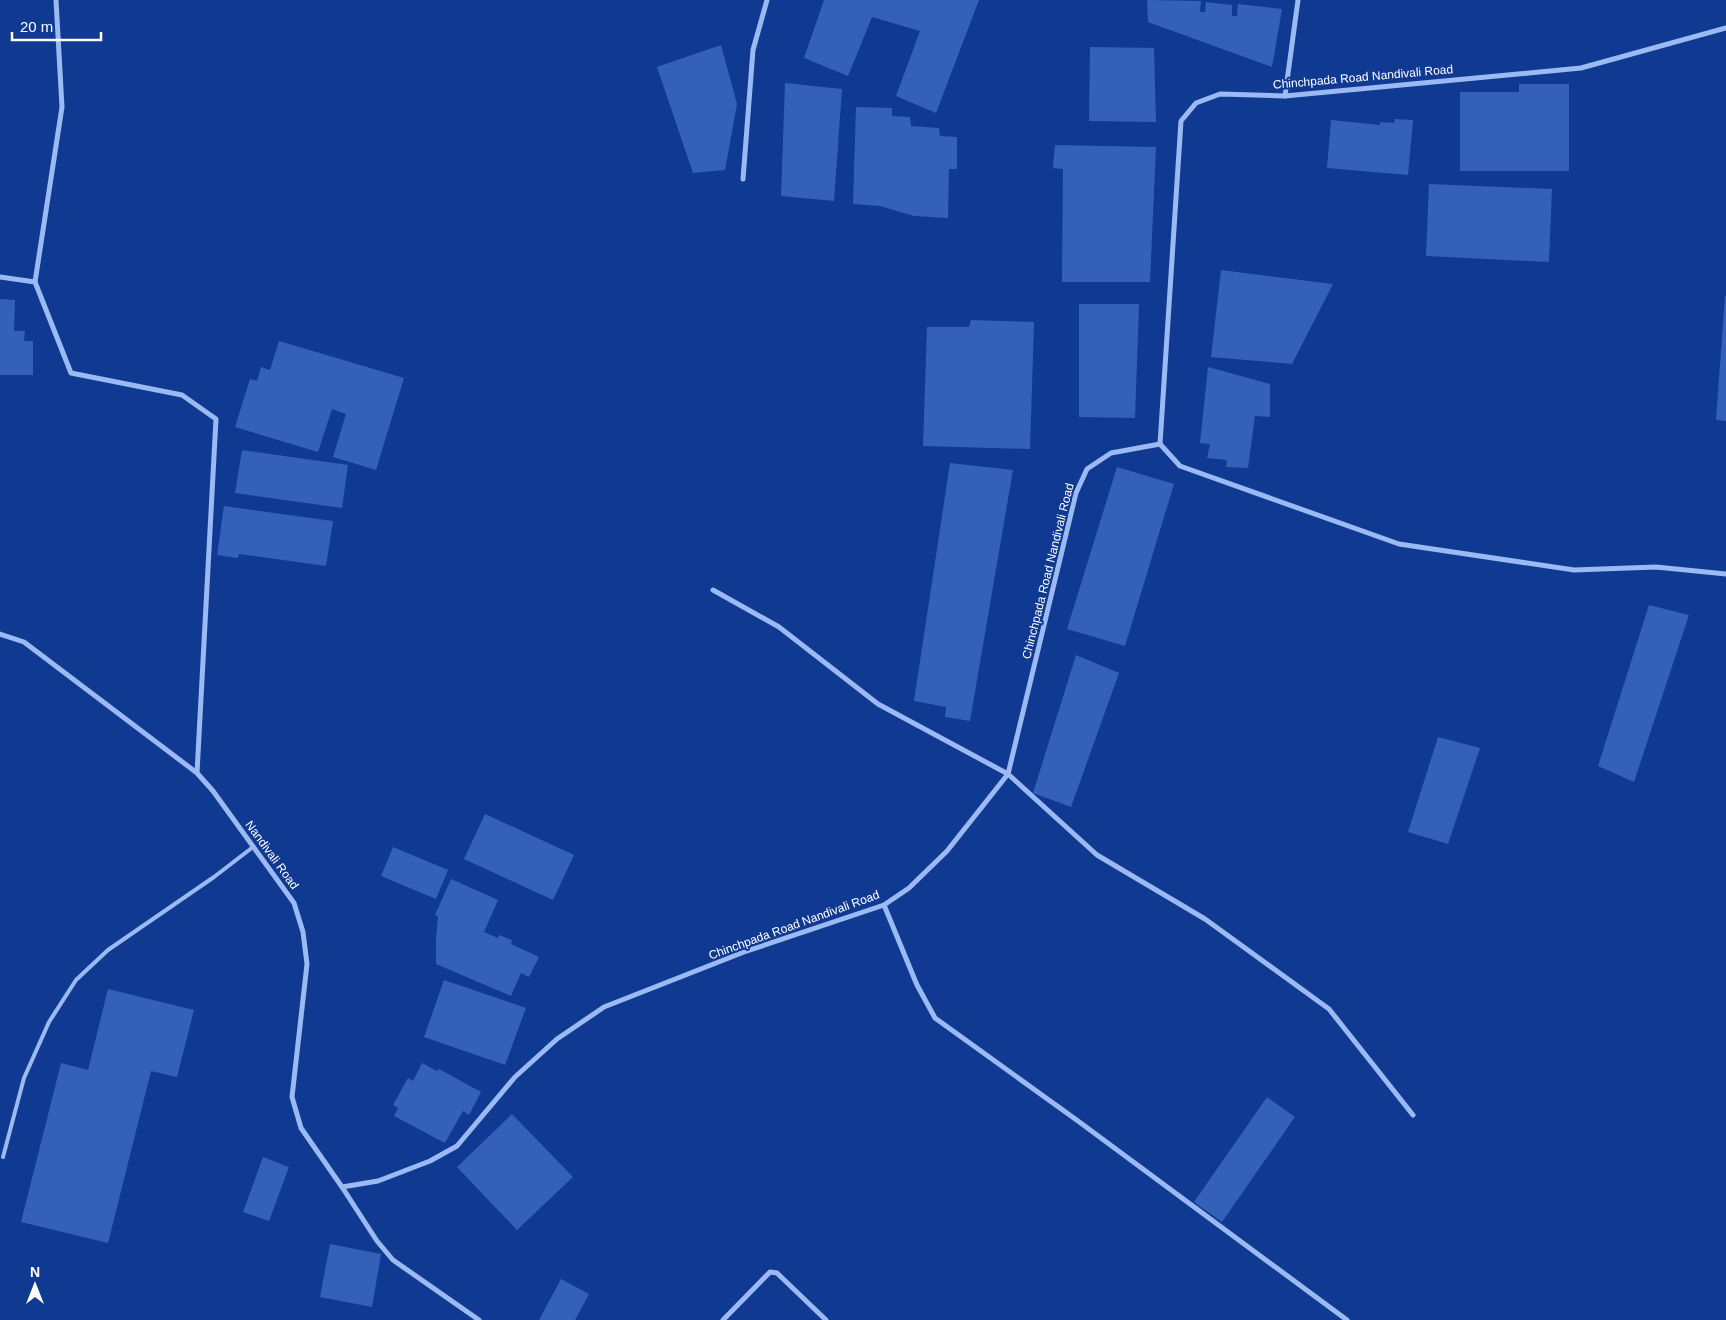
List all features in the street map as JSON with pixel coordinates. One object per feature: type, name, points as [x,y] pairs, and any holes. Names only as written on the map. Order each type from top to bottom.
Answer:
[{"type":"street","points":[[56,0],[62,107],[35,282],[71,374],[182,395],[216,419],[197,773]]},
{"type":"street","points":[[743,179],[753,50],[767,0]]},
{"type":"street","points":[[1285,96],[1298,0]]},
{"type":"street","name":"Chinchpada Road Nandivali Road","points":[[342,1187],[378,1181],[430,1161],[456,1146],[515,1077],[557,1039],[604,1007],[744,952],[884,905],[909,888],[947,851],[1008,774],[1076,493],[1086,469],[1111,454],[1160,444],[1181,121],[1196,103],[1220,94],[1285,96],[1581,68],[1726,28]]},
{"type":"street","points":[[0,277],[35,282]]},
{"type":"street","points":[[1160,444],[1180,466],[1399,544],[1574,570],[1656,567],[1726,574]]},
{"type":"street","points":[[712,590],[779,627],[878,704],[1008,774],[1097,855],[1205,919],[1330,1009],[1413,1115]]},
{"type":"street","name":"Nandivali Road","points":[[0,634],[24,642],[197,773],[213,791],[294,903],[303,932],[307,964],[292,1097],[301,1128],[377,1241],[393,1260],[479,1320]]},
{"type":"street","points":[[884,905],[917,985],[935,1018],[1078,1121],[1346,1320]]},
{"type":"street","points":[[724,1320],[770,1272],[777,1273],[826,1320]]},
{"type":"lane","points":[[3,1157],[24,1078],[49,1022],[76,980],[108,950],[214,877],[253,847]]},
{"type":"building","points":[[824,0],[979,0],[936,113],[896,96],[920,31],[872,17],[848,76],[804,58]]},
{"type":"building","points":[[1147,0],[1201,1],[1200,12],[1205,12],[1206,2],[1232,5],[1232,16],[1237,16],[1238,4],[1282,9],[1272,67],[1148,22]]},
{"type":"building","points":[[721,45],[737,104],[725,170],[693,173],[657,67]]},
{"type":"building","points":[[1090,47],[1154,48],[1156,122],[1089,121]]},
{"type":"building","points":[[785,83],[842,89],[834,201],[781,196]]},
{"type":"building","points":[[1519,84],[1569,84],[1569,171],[1460,171],[1460,92],[1519,92]]},
{"type":"building","points":[[856,107],[892,108],[892,116],[910,117],[911,126],[939,128],[940,136],[957,137],[957,169],[949,169],[948,218],[914,216],[880,206],[853,204]]},
{"type":"building","points":[[1395,119],[1413,120],[1408,175],[1327,168],[1331,120],[1380,125],[1380,122],[1394,123]]},
{"type":"building","points":[[1055,145],[1156,147],[1150,282],[1062,282],[1063,169],[1053,168]]},
{"type":"building","points":[[1429,184],[1552,189],[1549,262],[1426,256]]},
{"type":"building","points":[[1221,270],[1333,284],[1292,364],[1211,357]]},
{"type":"building","points":[[1726,296],[1726,421],[1716,420]]},
{"type":"building","points":[[0,299],[15,300],[14,331],[25,331],[24,341],[33,341],[33,375],[0,375]]},
{"type":"building","points":[[1079,304],[1139,304],[1135,418],[1079,417]]},
{"type":"building","points":[[971,320],[1034,322],[1030,449],[923,446],[927,327],[969,327]]},
{"type":"building","points":[[279,341],[404,378],[376,470],[333,457],[346,414],[332,409],[318,452],[235,427],[250,379],[257,381],[261,367],[270,370]]},
{"type":"building","points":[[1208,367],[1270,384],[1270,417],[1255,416],[1248,468],[1226,467],[1227,460],[1207,458],[1210,444],[1200,443]]},
{"type":"building","points":[[242,450],[348,465],[342,508],[235,493]]},
{"type":"building","points":[[950,463],[1013,470],[970,721],[945,717],[946,707],[914,701]]},
{"type":"building","points":[[1117,467],[1174,484],[1125,646],[1067,629]]},
{"type":"building","points":[[224,506],[333,521],[326,566],[239,554],[238,558],[217,555]]},
{"type":"building","points":[[1649,605],[1689,615],[1634,782],[1598,766]]},
{"type":"building","points":[[1076,655],[1119,673],[1071,807],[1033,793]]},
{"type":"building","points":[[1438,737],[1480,748],[1448,844],[1408,832]]},
{"type":"building","points":[[485,814],[574,855],[553,900],[464,859]]},
{"type":"building","points":[[393,847],[448,870],[436,899],[381,876]]},
{"type":"building","points":[[451,879],[498,900],[484,932],[498,938],[499,935],[512,940],[511,944],[539,957],[529,977],[521,973],[511,996],[436,964],[438,917],[435,915]]},
{"type":"building","points":[[444,980],[526,1008],[505,1065],[424,1037]]},
{"type":"building","points":[[108,989],[194,1010],[177,1077],[151,1071],[108,1243],[21,1222],[61,1063],[88,1070]]},
{"type":"building","points":[[422,1063],[437,1071],[439,1069],[481,1092],[469,1115],[463,1111],[445,1143],[394,1116],[398,1108],[393,1105],[408,1078],[413,1081]]},
{"type":"building","points":[[1267,1097],[1295,1117],[1222,1222],[1194,1202]]},
{"type":"building","points":[[512,1114],[573,1177],[517,1230],[457,1167]]},
{"type":"building","points":[[263,1157],[289,1167],[269,1221],[243,1212]]},
{"type":"building","points":[[330,1244],[381,1254],[372,1307],[320,1297]]},
{"type":"building","points":[[561,1279],[589,1294],[575,1320],[539,1320]]}]
